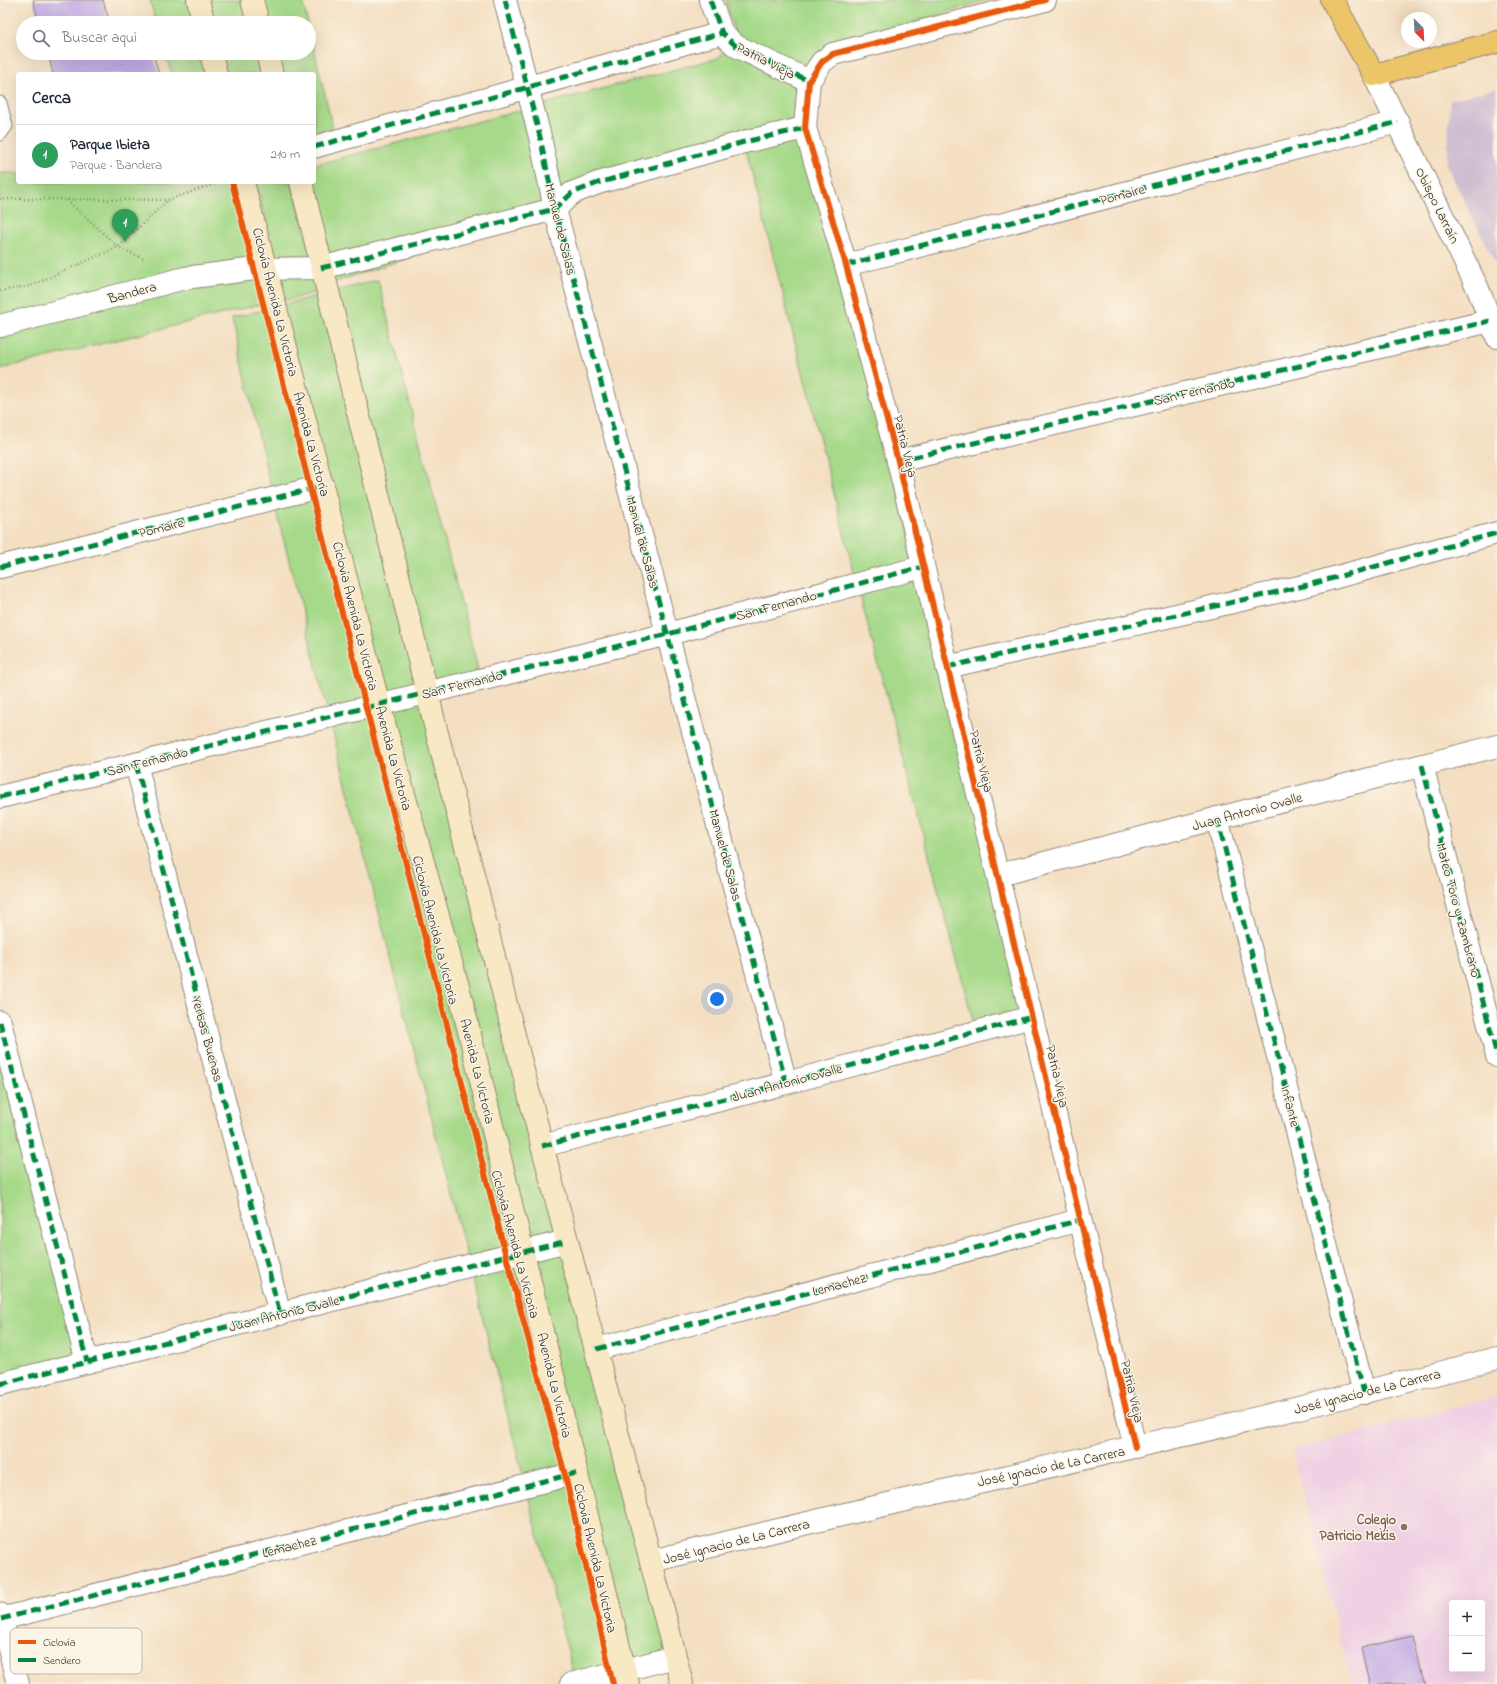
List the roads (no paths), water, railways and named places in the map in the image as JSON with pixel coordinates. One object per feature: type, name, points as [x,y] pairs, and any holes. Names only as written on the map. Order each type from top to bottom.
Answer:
[{"type":"main road","points":[[198,0],[202,16]]},
{"type":"main road","points":[[252,0],[256,16]]},
{"type":"main road","points":[[1332,0],[1374,75],[1497,42]]},
{"type":"main road","points":[[213,60],[216,72]]},
{"type":"main road","points":[[268,60],[271,72]]},
{"type":"main road","name":"Avenida La Victoria","points":[[244,184],[380,705],[460,994],[626,1677]]},
{"type":"main road","points":[[301,184],[426,692],[542,1146],[652,1561],[682,1684]]},
{"type":"street","name":"Manuel de Salas","points":[[505,0],[540,137],[555,209],[786,1083]]},
{"type":"street","name":"Patria Vieja","points":[[710,0],[722,33],[736,46],[809,81],[805,128],[846,265],[898,461],[922,567],[998,875],[1135,1448]]},
{"type":"street","points":[[809,81],[822,62],[833,54],[1045,0]]},
{"type":"street","points":[[316,146],[722,33]]},
{"type":"street","name":"Obispo Larraín","points":[[1374,75],[1478,289],[1494,329]]},
{"type":"street","name":"Pomaire","points":[[846,265],[1398,122]]},
{"type":"street","points":[[555,209],[572,193],[598,183],[744,142],[805,128]]},
{"type":"street","name":"Bandera","points":[[0,326],[185,278],[266,268],[321,268],[555,209]]},
{"type":"street","name":"San Fernando","points":[[898,461],[1494,329]]},
{"type":"street","name":"Pomaire","points":[[0,567],[323,486]]},
{"type":"street","points":[[947,667],[1308,585],[1497,533]]},
{"type":"street","name":"San Fernando","points":[[0,797],[668,634],[922,567]]},
{"type":"street","name":"Juan Antonio Ovalle","points":[[998,875],[1497,746]]},
{"type":"street","name":"Yerbas Buenas","points":[[136,764],[280,1314]]},
{"type":"street","name":"Mateo Toro y Zambrano","points":[[1422,765],[1497,1056]]},
{"type":"street","name":"Infante","points":[[1217,818],[1364,1393]]},
{"type":"street","name":"Juan Antonio Ovalle","points":[[542,1146],[1032,1017]]},
{"type":"street","points":[[0,1022],[87,1362]]},
{"type":"street","name":"Lemachez","points":[[597,1349],[1080,1220]]},
{"type":"street","name":"Juan Antonio Ovalle","points":[[0,1384],[567,1241]]},
{"type":"street","name":"José Ignacio de La Carrera","points":[[652,1561],[924,1494],[1135,1448],[1364,1393],[1497,1358]]},
{"type":"street","name":"Lemachez","points":[[1,1616],[576,1473]]},
{"type":"street","points":[[1,1616],[10,1652]]},
{"type":"street","points":[[571,1684],[626,1677],[675,1657]]},
{"type":"street","points":[[16,1674],[18,1684]]},
{"type":"lane","points":[[0,102],[6,126],[0,134]]},
{"type":"place","name":"Parque Ibieta","points":[[125,242]]},
{"type":"place","name":"Colegio Patricio Mekis","points":[[1404,1527]]}]
